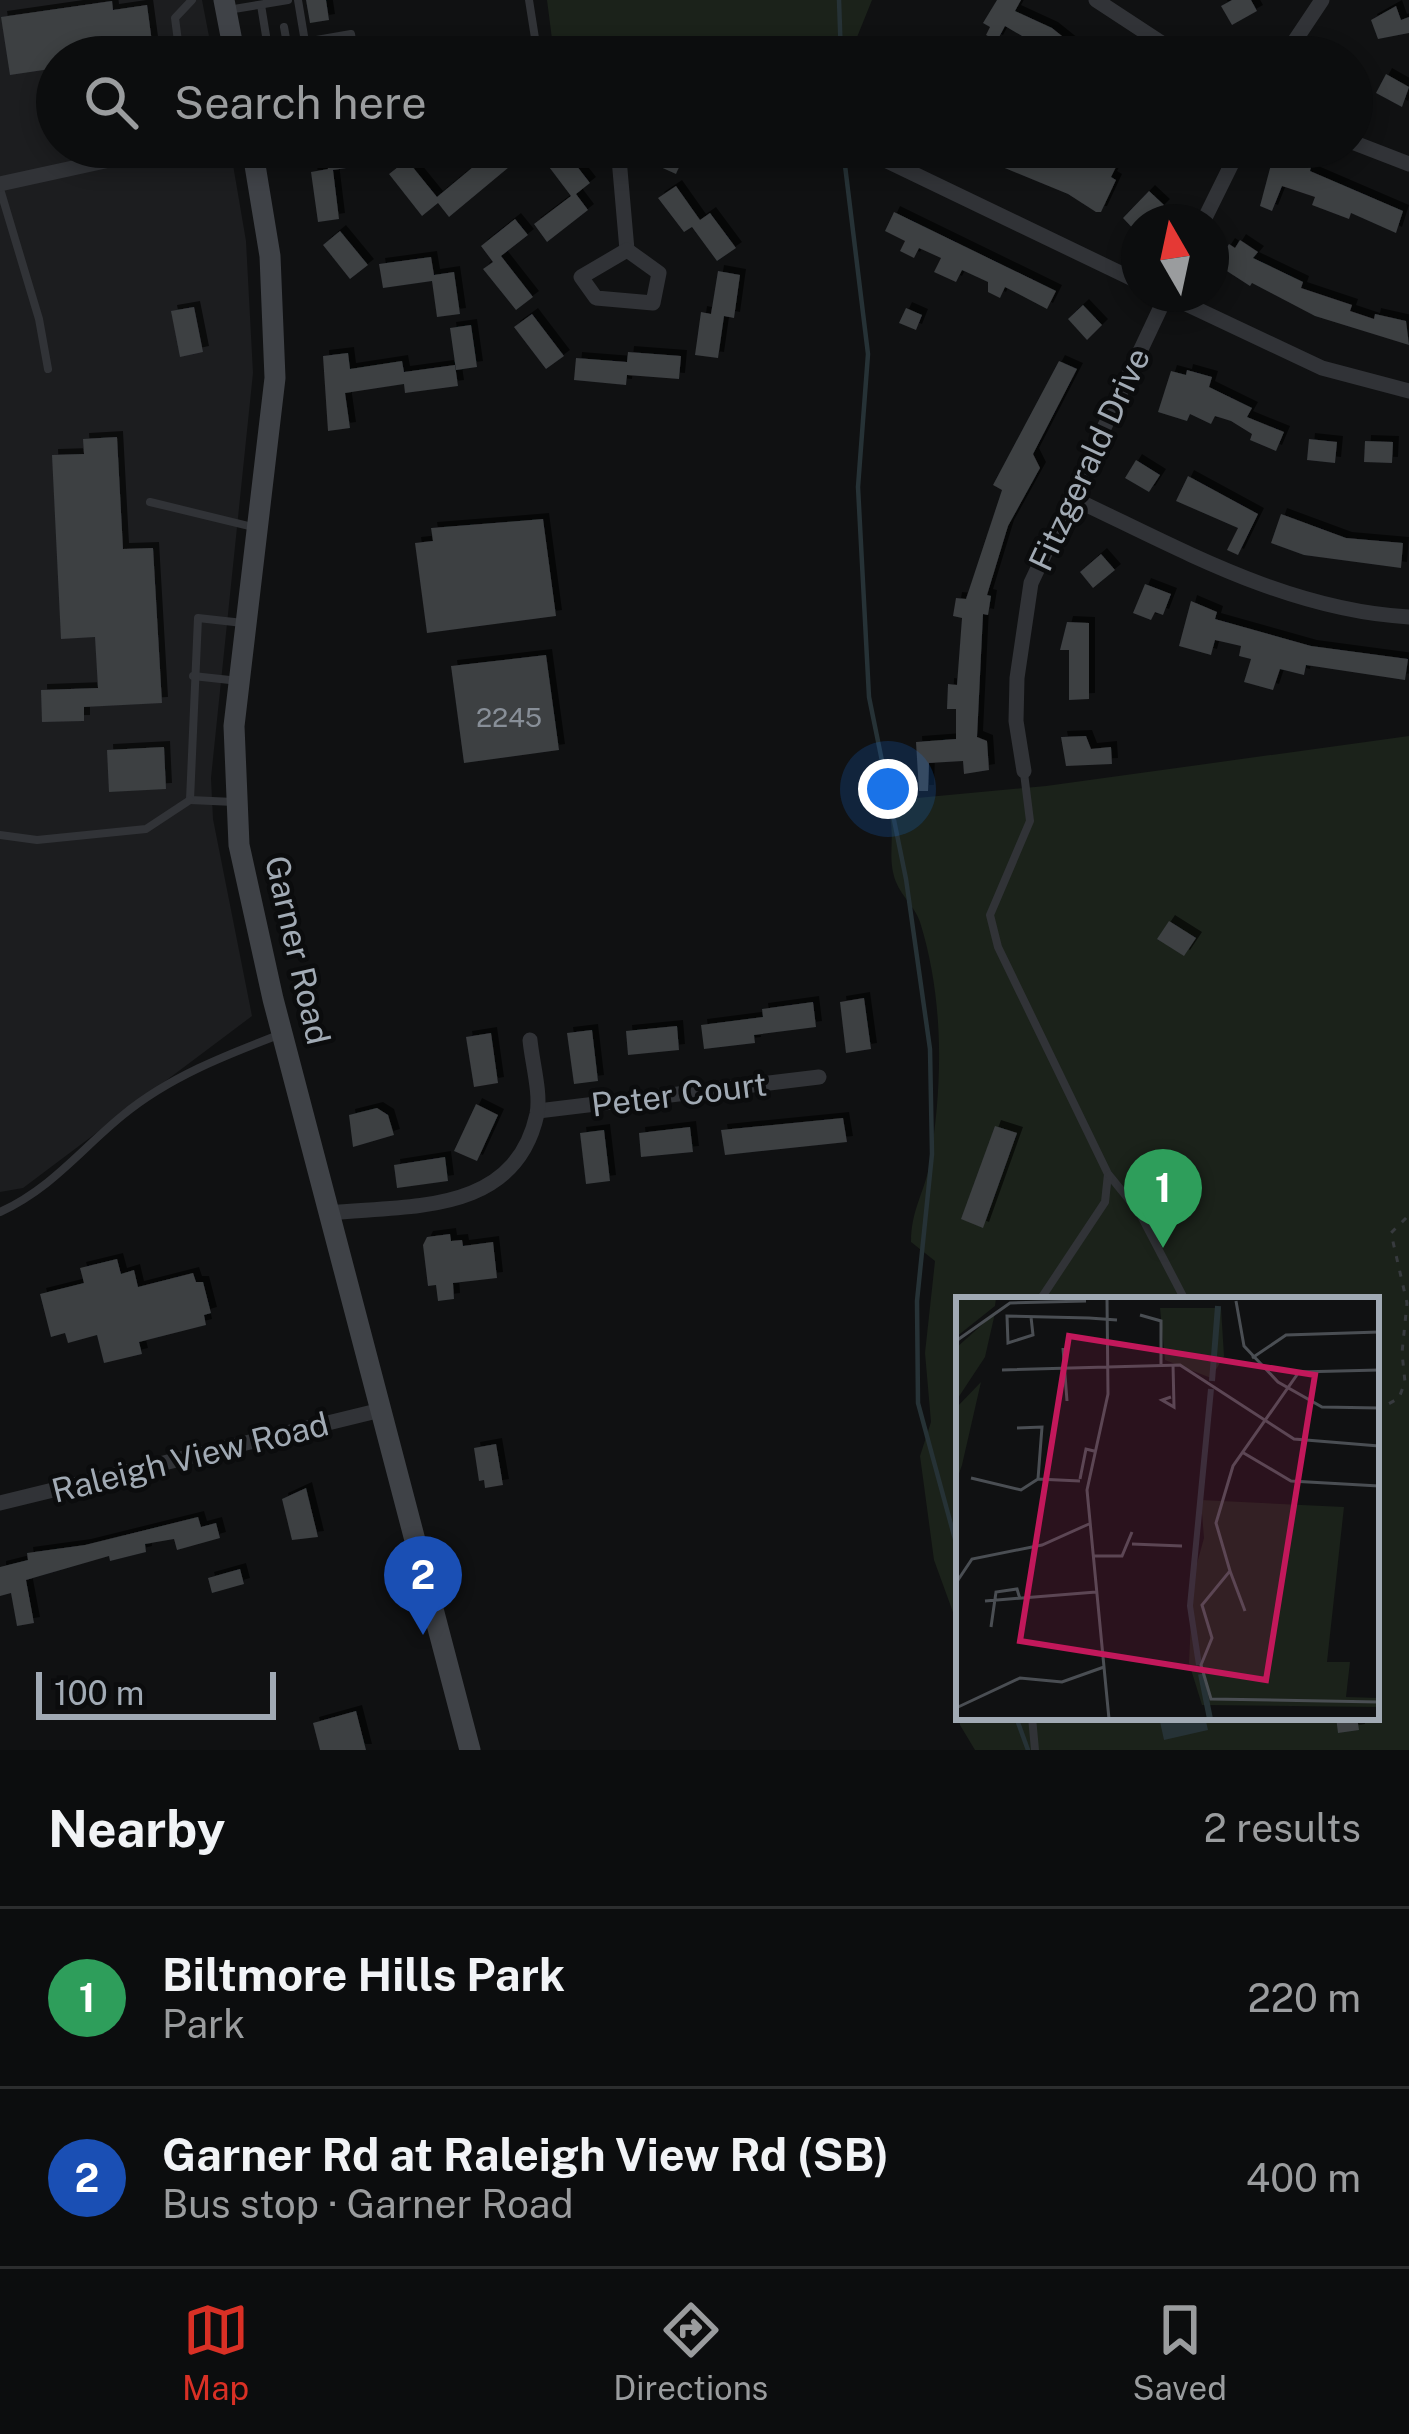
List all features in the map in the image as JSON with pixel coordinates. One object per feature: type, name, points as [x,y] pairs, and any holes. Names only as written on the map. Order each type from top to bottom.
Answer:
[{"type":"main road","points":[[225,5],[231,36]]},
{"type":"main road","name":"Garner Road","points":[[255,168],[273,292],[274,378],[239,681],[236,802],[250,905],[470,1750]]},
{"type":"street","points":[[1096,0],[1151,36]]},
{"type":"street","points":[[1298,36],[1322,0]]},
{"type":"street","points":[[1373,150],[1409,164]]},
{"type":"street","points":[[0,187],[80,168]]},
{"type":"street","points":[[620,168],[627,250],[659,273],[653,303],[596,298],[580,277],[627,250]]},
{"type":"street","points":[[902,168],[1121,273]]},
{"type":"street","points":[[1211,204],[1229,168]]},
{"type":"street","name":"Fitzgerald Drive","points":[[1024,771],[1016,722],[1031,583],[1157,312]]},
{"type":"street","points":[[1205,312],[1335,373],[1409,391]]},
{"type":"street","points":[[1070,497],[1274,592],[1371,615],[1409,617]]},
{"type":"street","points":[[329,1213],[458,1200],[495,1185],[523,1151],[538,1111],[530,1040]]},
{"type":"street","name":"Peter Court","points":[[538,1111],[819,1077]]},
{"type":"street","name":"Raleigh View Road","points":[[0,1503],[380,1409]]},
{"type":"lane","points":[[177,36],[175,18],[192,0]]},
{"type":"lane","points":[[298,0],[304,36]]},
{"type":"lane","points":[[529,0],[535,36]]},
{"type":"lane","points":[[225,5],[283,3]]},
{"type":"lane","points":[[260,4],[266,36]]},
{"type":"lane","points":[[284,27],[286,36]]},
{"type":"lane","points":[[0,187],[39,320],[48,369]]},
{"type":"lane","points":[[151,502],[259,528]]},
{"type":"lane","points":[[190,800],[197,618],[246,623]]},
{"type":"lane","points":[[193,676],[239,681]]},
{"type":"lane","points":[[1024,771],[1030,821],[991,914],[998,947],[1108,1174],[1139,1212],[1183,1297]]},
{"type":"lane","points":[[0,835],[37,840],[146,829],[190,800],[236,802]]},
{"type":"lane","points":[[0,1213],[36,1196],[124,1114],[179,1077],[282,1034]]},
{"type":"lane","points":[[1042,1297],[1105,1202],[1108,1174]]},
{"type":"lane","points":[[1032,1720],[1035,1750]]},
{"type":"path","points":[[1379,1409],[1399,1398],[1405,1382],[1407,1303],[1391,1233],[1409,1215]]},
{"type":"shaded area","points":[[0,0],[202,0],[209,36],[36,36],[36,168],[234,168],[246,241],[253,373],[211,778],[213,819],[252,1016],[23,1188],[0,1192]]},
{"type":"shaded area","points":[[547,0],[872,0],[857,36],[552,36]]},
{"type":"shaded area","points":[[1409,736],[1409,1750],[975,1750],[960,1725],[960,1720],[1379,1720],[1379,1297],[956,1297],[956,1652],[954,1615],[934,1560],[920,1456],[931,1422],[925,1353],[935,1261],[911,1242],[934,1132],[937,1011],[920,922],[893,872],[885,801],[1046,786]]},
{"type":"shaded area","points":[[1160,1720],[1206,1720],[1208,1730],[1164,1740]]},
{"type":"building","points":[[306,0],[326,0],[329,20],[310,23]]},
{"type":"building","points":[[997,0],[1021,0],[1015,11],[1062,36],[1022,36],[1005,26],[1000,36],[988,36],[990,27],[983,23]]},
{"type":"building","points":[[1232,0],[1251,0],[1257,11],[1232,25],[1221,6]]},
{"type":"building","points":[[112,1],[113,10],[147,5],[151,36],[36,36],[36,71],[10,75],[1,17]]},
{"type":"building","points":[[1396,6],[1401,20],[1409,17],[1409,33],[1378,39],[1371,20]]},
{"type":"building","points":[[1386,74],[1409,87],[1402,107],[1376,93]]},
{"type":"building","points":[[346,168],[333,170],[339,219],[318,222],[311,172]]},
{"type":"building","points":[[397,168],[413,168],[437,197],[472,168],[508,168],[449,217],[438,203],[422,216],[389,174]]},
{"type":"building","points":[[550,168],[578,168],[590,183],[576,194],[588,210],[547,242],[534,224],[571,196]]},
{"type":"building","points":[[1005,168],[1116,168],[1111,177],[1116,180],[1101,212]]},
{"type":"building","points":[[1270,168],[1311,168],[1403,211],[1396,233],[1351,213],[1349,219],[1312,205],[1315,197],[1282,186],[1272,211],[1260,206]]},
{"type":"building","points":[[676,186],[700,220],[710,213],[736,248],[717,261],[692,227],[684,232],[658,198]]},
{"type":"building","points":[[1149,191],[1163,204],[1136,204]]},
{"type":"building","points":[[894,212],[1056,291],[1047,309],[1005,287],[1000,298],[988,292],[988,282],[962,270],[956,282],[934,272],[941,258],[919,248],[914,258],[900,251],[905,241],[885,231]]},
{"type":"building","points":[[515,219],[528,235],[501,256],[533,297],[516,310],[483,269],[493,262],[481,246]]},
{"type":"building","points":[[340,231],[368,265],[350,279],[323,245]]},
{"type":"building","points":[[1240,240],[1258,252],[1253,258],[1303,282],[1301,288],[1352,305],[1350,311],[1374,319],[1375,314],[1406,321],[1409,345],[1315,316],[1250,286],[1229,272],[1229,244],[1235,248]]},
{"type":"building","points":[[431,257],[434,275],[454,272],[460,314],[437,317],[432,281],[383,288],[379,264]]},
{"type":"building","points":[[718,271],[740,275],[734,318],[724,316],[718,358],[695,355],[701,312],[711,314]]},
{"type":"building","points":[[1083,305],[1102,325],[1087,340],[1068,319]]},
{"type":"building","points":[[194,307],[203,352],[180,357],[171,311]]},
{"type":"building","points":[[906,308],[922,315],[916,330],[899,323]]},
{"type":"building","points":[[532,314],[564,356],[546,369],[514,327]]},
{"type":"building","points":[[471,325],[477,367],[456,370],[450,328]]},
{"type":"building","points":[[628,352],[681,356],[679,379],[627,375],[626,385],[574,380],[576,358],[627,362]]},
{"type":"building","points":[[348,353],[350,369],[402,361],[404,372],[455,365],[458,386],[405,393],[404,384],[345,393],[350,428],[328,431],[323,356]]},
{"type":"building","points":[[1059,361],[1077,369],[1033,454],[1040,468],[1008,526],[987,595],[991,596],[988,615],[983,614],[977,737],[987,741],[989,770],[964,774],[963,761],[929,763],[928,791],[919,791],[916,742],[956,739],[956,709],[947,709],[948,684],[957,685],[962,618],[953,616],[956,598],[966,599],[1002,490],[993,485]]},
{"type":"building","points":[[1187,370],[1212,377],[1209,387],[1252,408],[1247,417],[1284,432],[1276,451],[1250,440],[1252,434],[1231,421],[1215,416],[1211,424],[1190,414],[1187,421],[1158,412],[1171,371],[1186,375]]},
{"type":"building","points":[[117,437],[123,549],[153,548],[162,703],[84,707],[84,721],[42,722],[41,690],[98,688],[95,637],[61,639],[52,455],[84,454],[83,439]]},
{"type":"building","points":[[1309,439],[1337,442],[1335,463],[1307,460]]},
{"type":"building","points":[[1365,441],[1393,442],[1392,463],[1364,462]]},
{"type":"building","points":[[1136,460],[1160,475],[1149,492],[1125,478]]},
{"type":"building","points":[[1188,476],[1258,514],[1238,555],[1227,550],[1238,528],[1176,501]]},
{"type":"building","points":[[1281,514],[1346,538],[1403,543],[1401,568],[1304,555],[1271,543]]},
{"type":"building","points":[[543,519],[556,616],[427,633],[415,543],[433,541],[431,528]]},
{"type":"building","points":[[1101,554],[1115,570],[1093,588],[1080,572]]},
{"type":"building","points":[[1145,584],[1171,594],[1163,615],[1155,612],[1151,620],[1133,613]]},
{"type":"building","points":[[1191,601],[1217,612],[1215,619],[1311,646],[1408,659],[1405,680],[1306,665],[1304,675],[1280,669],[1273,690],[1244,682],[1251,659],[1239,656],[1241,646],[1215,640],[1211,655],[1179,646]]},
{"type":"building","points":[[1067,622],[1089,623],[1089,699],[1069,700],[1069,650],[1060,650]]},
{"type":"building","points":[[546,655],[559,750],[464,763],[451,666]]},
{"type":"building","points":[[1086,736],[1091,749],[1111,747],[1112,764],[1066,766],[1061,737]]},
{"type":"building","points":[[164,747],[166,789],[109,792],[107,750]]},
{"type":"building","points":[[1169,921],[1196,938],[1184,956],[1157,939]]},
{"type":"building","points":[[864,998],[871,1049],[846,1053],[840,1002]]},
{"type":"building","points":[[813,1002],[816,1027],[754,1035],[755,1043],[704,1049],[701,1025],[763,1017],[762,1009]]},
{"type":"building","points":[[677,1026],[679,1050],[628,1055],[626,1031]]},
{"type":"building","points":[[592,1030],[598,1081],[574,1084],[567,1033]]},
{"type":"building","points":[[491,1033],[498,1083],[474,1087],[466,1037]]},
{"type":"building","points":[[476,1104],[498,1115],[477,1161],[454,1151]]},
{"type":"building","points":[[377,1108],[388,1115],[394,1135],[353,1147],[349,1115]]},
{"type":"building","points":[[843,1118],[847,1142],[725,1155],[721,1130]]},
{"type":"building","points":[[995,1126],[1017,1133],[983,1228],[961,1219]]},
{"type":"building","points":[[690,1127],[693,1152],[641,1157],[639,1133]]},
{"type":"building","points":[[604,1130],[610,1181],[586,1184],[580,1133]]},
{"type":"building","points":[[445,1157],[448,1181],[397,1188],[394,1165]]},
{"type":"building","points":[[450,1234],[451,1241],[462,1240],[463,1246],[493,1242],[497,1278],[453,1283],[454,1299],[438,1301],[436,1285],[428,1286],[423,1245],[427,1237]]},
{"type":"building","points":[[117,1259],[121,1274],[134,1270],[138,1287],[193,1273],[196,1282],[203,1282],[211,1313],[204,1315],[206,1325],[139,1342],[142,1354],[104,1363],[97,1335],[68,1343],[65,1333],[51,1337],[40,1294],[84,1283],[80,1268]]},
{"type":"building","points":[[496,1444],[503,1485],[485,1488],[484,1480],[479,1481],[474,1448]]},
{"type":"building","points":[[306,1488],[318,1537],[292,1540],[282,1499]]},
{"type":"building","points":[[198,1517],[201,1527],[216,1523],[220,1538],[177,1550],[174,1539],[145,1544],[146,1552],[110,1561],[109,1556],[26,1580],[34,1623],[17,1626],[11,1593],[0,1596],[0,1567],[28,1560],[27,1553],[85,1545]]},
{"type":"building","points":[[240,1569],[244,1584],[212,1593],[208,1578]]},
{"type":"building","points":[[356,1711],[366,1750],[320,1750],[313,1723]]},
{"type":"building","points":[[1336,1720],[1357,1720],[1359,1730],[1338,1733]]},
{"type":"waterway","points":[[839,0],[840,36]]},
{"type":"waterway","points":[[845,168],[868,354],[858,487],[869,697],[906,879],[930,1049],[932,1154],[917,1301],[918,1403],[956,1543]]},
{"type":"waterway","points":[[1017,1720],[1028,1750]]},
{"type":"place","name":"Biltmore Hills Park","points":[[1163,1248]]},
{"type":"place","name":"Garner Rd at Raleigh View Rd (SB)","points":[[423,1635]]}]
